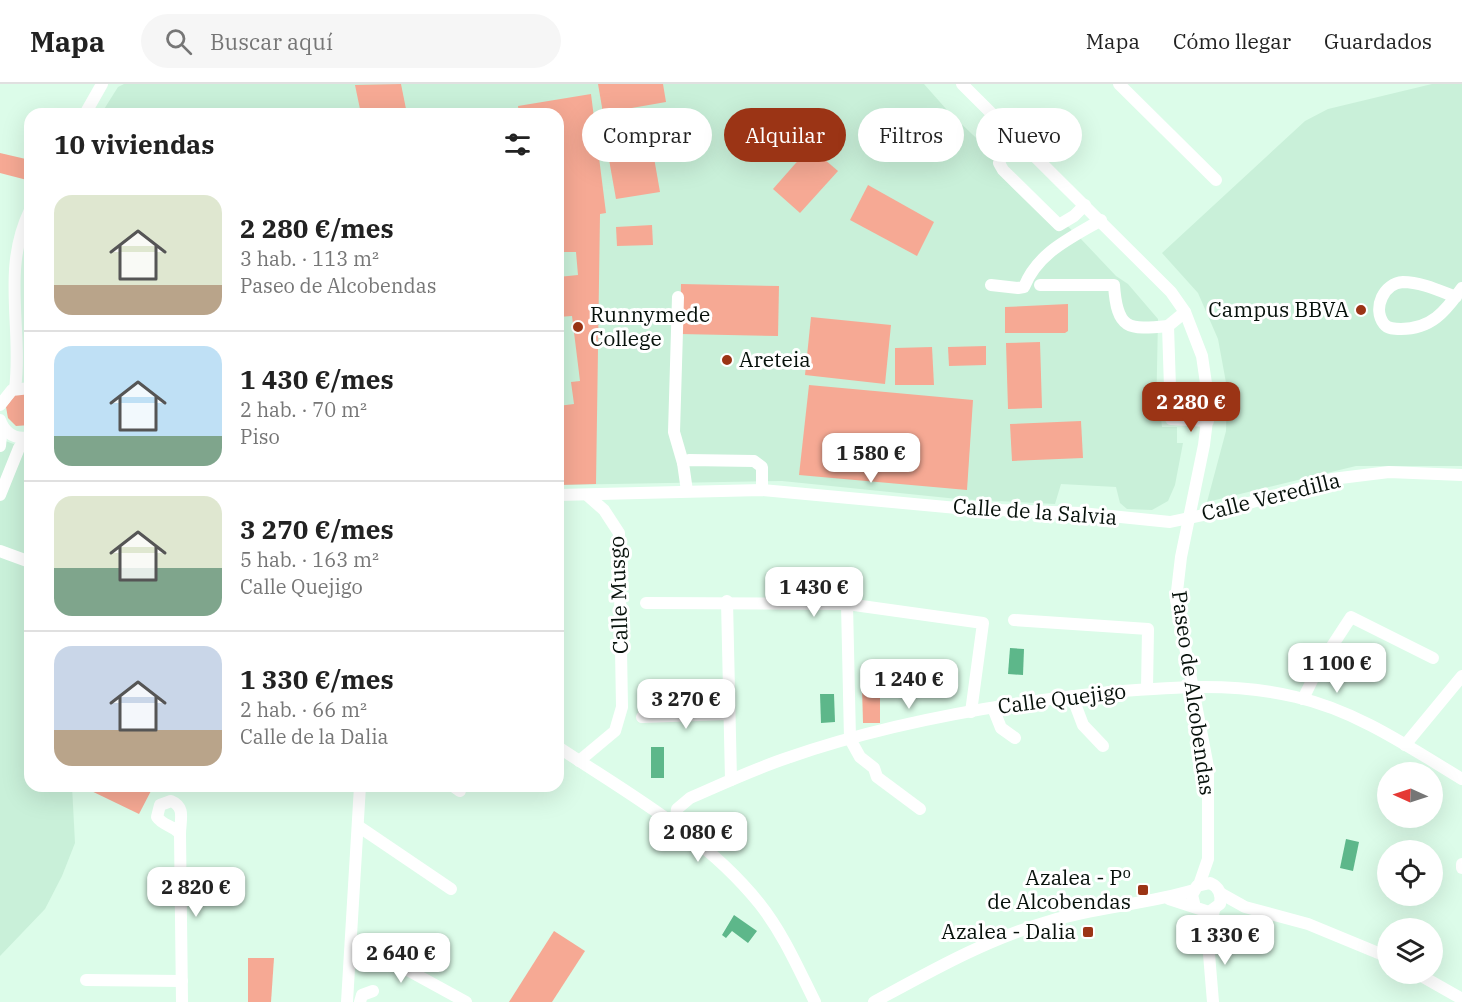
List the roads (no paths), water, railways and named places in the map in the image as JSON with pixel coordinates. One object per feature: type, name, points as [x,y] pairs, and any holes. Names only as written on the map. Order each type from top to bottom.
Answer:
[{"type":"street","points":[[88,108],[102,84]]},
{"type":"street","name":"Paseo de Alcobendas","points":[[962,84],[986,108]]},
{"type":"street","points":[[1119,84],[1216,180]]},
{"type":"street","points":[[999,162],[1003,170],[1059,225],[1074,216],[1085,205]]},
{"type":"street","name":"Paseo de Alcobendas","points":[[1041,162],[1154,272],[1185,312],[1202,356],[1207,379],[1208,421],[1188,517],[1176,600],[1191,688],[1208,767],[1208,859],[1217,889]]},
{"type":"street","points":[[991,285],[1024,287],[1028,276],[1050,250],[1101,220]]},
{"type":"street","points":[[24,229],[14,261],[13,304],[18,361],[24,374]]},
{"type":"street","points":[[1401,282],[1459,292],[1437,318],[1413,329],[1385,326],[1380,317],[1383,292],[1388,287],[1401,282]]},
{"type":"street","points":[[1040,285],[1114,285],[1120,317],[1128,326],[1137,329],[1168,326],[1185,312]]},
{"type":"street","points":[[678,297],[674,432],[683,463],[687,491]]},
{"type":"street","points":[[1168,326],[1171,419],[1208,421]]},
{"type":"street","points":[[0,405],[9,390],[18,361]]},
{"type":"street","points":[[9,390],[24,388]]},
{"type":"street","points":[[1,423],[12,435],[24,437]]},
{"type":"street","points":[[0,446],[1,423]]},
{"type":"street","points":[[0,495],[19,448],[24,443]]},
{"type":"street","points":[[683,463],[689,460],[754,461],[762,467],[762,490]]},
{"type":"street","name":"Calle Veredilla","points":[[1188,517],[1218,512],[1332,479],[1389,472],[1462,475]]},
{"type":"street","name":"Calle de la Salvia","points":[[564,495],[762,490],[968,509],[1081,513],[1157,521],[1188,517]]},
{"type":"street","name":"Calle Musgo","points":[[579,761],[615,731],[622,707],[619,533],[604,510],[587,495]]},
{"type":"street","points":[[0,551],[24,560]]},
{"type":"street","points":[[646,603],[726,601],[847,604],[983,623],[971,712]]},
{"type":"street","points":[[726,601],[731,780]]},
{"type":"street","points":[[847,604],[850,739],[860,757],[874,768],[877,777],[920,809]]},
{"type":"street","points":[[1303,699],[1319,666],[1351,617],[1433,658]]},
{"type":"street","points":[[1014,620],[1148,629],[1147,689]]},
{"type":"street","points":[[1405,744],[1462,676]]},
{"type":"street","name":"Calle Quejigo","points":[[675,824],[682,804],[731,780],[787,758],[850,739],[993,708],[1072,696],[1147,689],[1239,687],[1303,699],[1331,708],[1384,732],[1462,779]]},
{"type":"street","points":[[1072,696],[1083,725],[1103,746]]},
{"type":"street","points":[[993,708],[1002,728],[1015,738]]},
{"type":"street","points":[[642,717],[728,714]]},
{"type":"street","points":[[564,751],[675,824],[730,872],[760,904],[786,943],[815,1002]]},
{"type":"street","points":[[347,1002],[360,792]]},
{"type":"street","points":[[358,826],[451,889]]},
{"type":"street","points":[[180,834],[182,1002]]},
{"type":"street","name":"Paseo de Alcobendas","points":[[1197,887],[1208,859]]},
{"type":"street","points":[[1195,907],[1192,899],[1197,887]]},
{"type":"street","points":[[874,1002],[968,950],[1040,924],[1166,898],[1197,887],[1217,889],[1245,908]]},
{"type":"street","points":[[1213,1002],[1208,942],[1216,909],[1217,889]]},
{"type":"street","points":[[1166,898],[1205,912],[1216,909],[1245,908],[1308,924],[1377,952]]},
{"type":"street","points":[[351,939],[466,1002]]},
{"type":"street","points":[[86,980],[182,981]]},
{"type":"street","points":[[1436,984],[1462,999]]},
{"type":"street","points":[[360,1002],[362,995],[373,991]]},
{"type":"place","name":"Campus BBVA","points":[[1361,310]]},
{"type":"place","name":"Runnymede College","points":[[578,327]]},
{"type":"place","name":"Areteia","points":[[727,360]]},
{"type":"place","name":"Azalea - Pº de Alcobendas","points":[[1143,890]]},
{"type":"place","name":"Azalea - Dalia","points":[[1088,932]]}]
